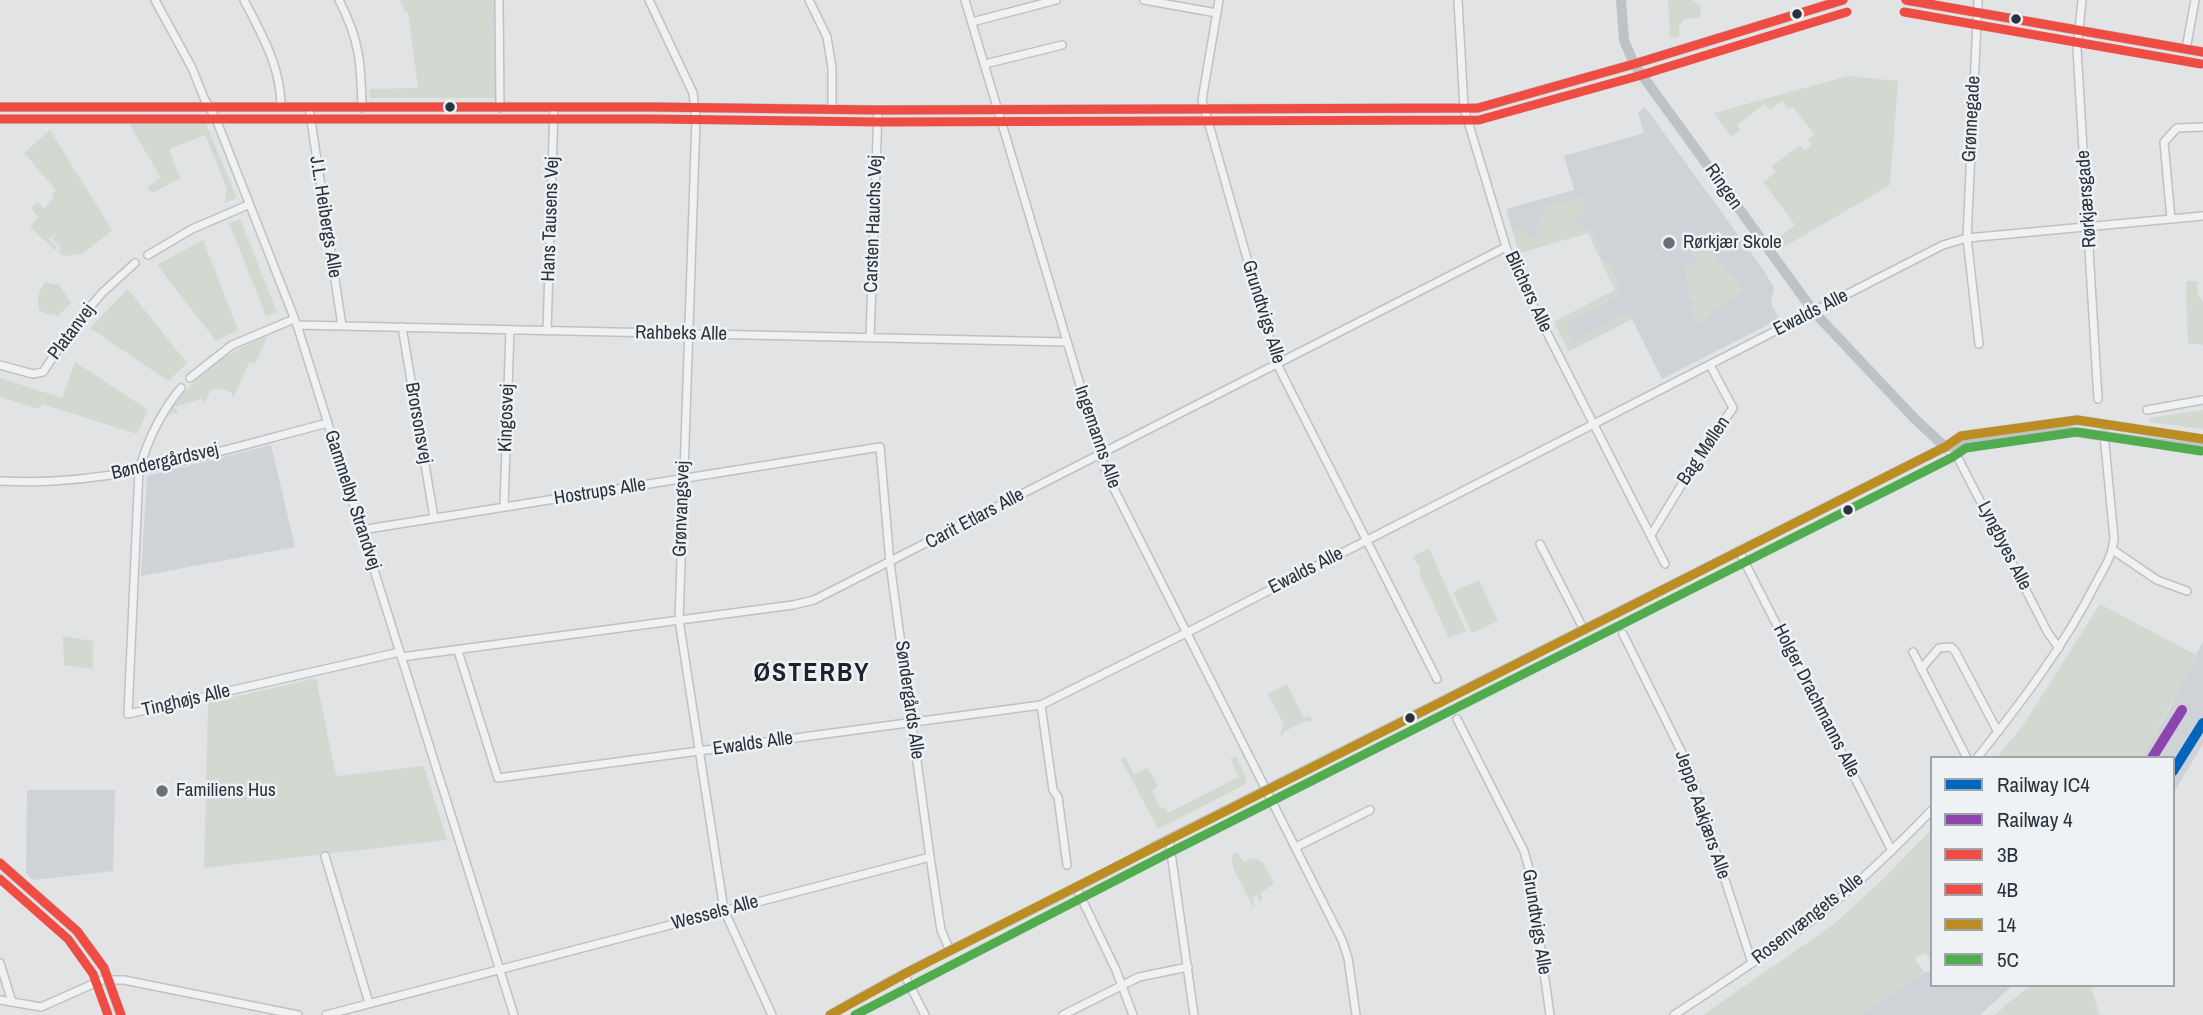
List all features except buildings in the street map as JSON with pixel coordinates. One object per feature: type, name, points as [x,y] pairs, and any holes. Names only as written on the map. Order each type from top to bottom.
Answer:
[{"type":"street","name":"Gammelby Strandvej","points":[[155,0],[192,68],[210,108],[296,322],[513,1015]]},
{"type":"street","points":[[244,0],[269,49],[277,72],[281,107]]},
{"type":"street","points":[[339,0],[352,26],[360,58],[362,108]]},
{"type":"street","points":[[499,0],[500,108]]},
{"type":"street","name":"Grønvangsvej","points":[[649,0],[693,93],[695,109],[679,620],[724,910],[772,1015]]},
{"type":"street","points":[[809,0],[827,37],[832,68],[832,108]]},
{"type":"street","name":"Ingemanns Alle","points":[[965,0],[1107,475],[1346,949],[1356,1015]]},
{"type":"street","points":[[972,22],[1056,0]]},
{"type":"street","points":[[1144,0],[1217,13]]},
{"type":"street","name":"Grundtvigs Alle","points":[[1219,0],[1202,100],[1277,364],[1437,679]]},
{"type":"street","name":"Blichers Alle","points":[[1458,0],[1464,108],[1506,247],[1665,564]]},
{"type":"street","name":"Ringen","points":[[1621,0],[1624,40],[1634,64],[1814,312],[1945,447]]},
{"type":"street","points":[[0,107],[803,110],[1478,108],[1843,0]]},
{"type":"street","points":[[1906,0],[2203,52]]},
{"type":"street","name":"Grønnegade","points":[[1978,0],[1967,239],[1979,344]]},
{"type":"street","name":"Rørkjærsgade","points":[[2082,0],[2077,49],[2098,399]]},
{"type":"street","points":[[2186,49],[2195,0]]},
{"type":"street","points":[[985,64],[1062,45]]},
{"type":"street","name":"J.L. Heibergs Alle","points":[[309,107],[342,326]]},
{"type":"street","name":"Hans Tausens Vej","points":[[547,331],[554,108]]},
{"type":"street","name":"Carsten Hauchs Vej","points":[[870,338],[878,110]]},
{"type":"street","points":[[2171,219],[2164,142],[2177,128],[2203,127]]},
{"type":"street","points":[[148,255],[192,229],[248,205]]},
{"type":"street","name":"Ewalds Alle","points":[[458,651],[498,778],[1041,705],[1943,245],[1967,239],[2203,216]]},
{"type":"street","name":"Carit Etlars Alle","points":[[401,655],[458,651],[814,600],[1506,247]]},
{"type":"street","name":"Platanvej","points":[[0,365],[33,374],[43,372],[74,326],[102,293],[135,263]]},
{"type":"street","points":[[190,378],[232,345],[296,322]]},
{"type":"street","name":"Rahbeks Alle","points":[[296,322],[342,326],[1066,342]]},
{"type":"street","name":"Brorsonsvej","points":[[402,327],[434,518]]},
{"type":"street","name":"Kingosvej","points":[[504,507],[510,330]]},
{"type":"street","name":"Bag Møllen","points":[[1651,535],[1732,408],[1710,365]]},
{"type":"street","points":[[139,470],[152,432],[181,388]]},
{"type":"street","points":[[2147,410],[2203,400]]},
{"type":"street","points":[[830,1015],[904,974],[1077,889],[1169,839],[1945,447],[1961,436],[2077,420],[2203,439]]},
{"type":"street","name":"Bøndergårdsvej","points":[[0,481],[56,482],[97,478],[328,423]]},
{"type":"street","points":[[1945,447],[2066,431],[2203,449]]},
{"type":"street","points":[[1979,756],[2059,648],[2113,550],[2104,434]]},
{"type":"street","name":"Hostrups Alle","points":[[362,530],[880,447]]},
{"type":"street","name":"Søndergårds Alle","points":[[880,447],[890,563],[929,857],[941,930],[950,951]]},
{"type":"street","name":"Lyngbyes Alle","points":[[1945,447],[1958,458],[2048,633],[2059,648]]},
{"type":"street","name":"Tinghøjs Alle","points":[[139,470],[128,714],[401,655]]},
{"type":"street","points":[[1540,544],[1584,629]]},
{"type":"street","points":[[2113,550],[2157,580],[2187,592]]},
{"type":"street","name":"Holger Drachmanns Alle","points":[[1739,551],[1892,851]]},
{"type":"street","name":"Jeppe Aakjærs Alle","points":[[1623,634],[1687,762],[1752,963]]},
{"type":"street","points":[[1922,669],[1940,648],[1945,646],[1955,650],[1998,732]]},
{"type":"street","points":[[1913,652],[1966,756]]},
{"type":"street","points":[[1041,705],[1067,865]]},
{"type":"street","name":"Grundtvigs Alle","points":[[1457,719],[1524,851],[1530,872],[1550,1015]]},
{"type":"street","points":[[1296,847],[1370,810]]},
{"type":"street","name":"Rosenvængets Alle","points":[[1674,1015],[1752,963],[1831,905],[1892,851],[1930,812]]},
{"type":"street","points":[[1169,839],[1194,1015]]},
{"type":"street","points":[[325,856],[369,1003]]},
{"type":"street","name":"Wessels Alle","points":[[326,1015],[929,857]]},
{"type":"street","points":[[0,863],[77,931],[97,957],[109,980],[121,1015]]},
{"type":"street","points":[[1077,889],[1123,984],[1133,1015]]},
{"type":"street","points":[[0,963],[12,1002]]},
{"type":"street","points":[[1063,1015],[1139,977],[1188,967]]},
{"type":"street","points":[[904,974],[925,1015]]},
{"type":"street","points":[[0,1000],[41,1007],[102,980],[124,980],[298,1015]]},
{"type":"shaded area","points":[[400,0],[495,0],[495,98],[370,98],[370,89],[418,88],[408,12]]},
{"type":"shaded area","points":[[1668,0],[1692,0],[1700,5],[1701,17],[1685,19],[1679,26],[1679,36],[1670,38]]},
{"type":"shaded area","points":[[1848,76],[1898,81],[1890,185],[1784,247],[1778,238],[1795,225],[1763,182],[1776,172],[1772,166],[1800,145],[1804,151],[1812,145],[1808,139],[1814,134],[1792,106],[1788,109],[1782,101],[1770,110],[1765,104],[1737,125],[1740,130],[1731,137],[1714,113]]},
{"type":"shaded area","name":"Rørkjær Skole","points":[[1645,107],[1765,272],[1774,288],[1771,303],[1779,319],[1662,379],[1632,319],[1569,351],[1554,322],[1615,290],[1588,233],[1519,253],[1506,209],[1574,190],[1564,156],[1644,133],[1638,113]]},
{"type":"shaded area","points":[[204,119],[237,198],[224,203],[227,189],[205,135],[169,149],[180,178],[151,194],[148,187],[161,178],[127,120]]},
{"type":"shaded area","points":[[50,130],[112,230],[83,254],[64,256],[58,251],[61,248],[51,238],[56,235],[49,239],[57,248],[55,250],[30,227],[38,217],[31,208],[38,202],[44,209],[53,199],[52,194],[56,190],[24,153]]},
{"type":"shaded area","points":[[1581,197],[1585,214],[1575,215],[1574,218],[1579,225],[1589,229],[1602,247],[1600,258],[1613,264],[1612,270],[1619,281],[1620,292],[1604,305],[1565,325],[1574,341],[1629,312],[1632,319],[1569,351],[1554,322],[1615,290],[1588,233],[1519,253],[1513,231],[1523,229],[1531,238],[1537,239],[1550,233],[1540,234],[1536,228],[1537,220],[1547,206]]},
{"type":"shaded area","points":[[240,219],[277,312],[266,316],[229,223]]},
{"type":"shaded area","points":[[1701,239],[1743,290],[1705,318],[1709,324],[1695,322],[1691,309],[1696,304],[1690,297],[1685,267],[1697,263],[1707,277],[1709,276],[1689,250]]},
{"type":"shaded area","points":[[203,240],[238,330],[216,341],[157,265]]},
{"type":"shaded area","points":[[2186,281],[2197,281],[2197,294],[2203,302],[2203,345],[2188,343]]},
{"type":"shaded area","points":[[45,282],[59,285],[71,303],[58,316],[39,310],[39,295]]},
{"type":"shaded area","points":[[128,289],[187,363],[168,381],[90,328]]},
{"type":"shaded area","points":[[268,335],[255,364],[250,362],[248,365],[233,398],[231,392],[219,388],[210,391],[205,403],[201,399],[174,407],[178,413],[168,415],[177,401],[199,377],[239,349]]},
{"type":"shaded area","points":[[75,362],[148,410],[137,434],[42,404],[39,409],[0,397],[0,378],[62,398]]},
{"type":"shaded area","points":[[2203,410],[2203,429],[2150,422],[2150,418]]},
{"type":"shaded area","points":[[271,445],[295,547],[141,576],[147,476]]},
{"type":"shaded area","points":[[1429,548],[1466,631],[1449,638],[1419,573],[1421,568],[1413,559],[1415,555]]},
{"type":"shaded area","points":[[1479,580],[1498,621],[1472,633],[1453,592]]},
{"type":"shaded area","points":[[2100,604],[2198,656],[2142,756],[1998,756],[2024,724]]},
{"type":"shaded area","points":[[63,636],[93,641],[93,669],[64,665]]},
{"type":"shaded area","points":[[2203,641],[2203,744],[2175,791],[2175,756],[2142,756],[2170,708]]},
{"type":"shaded area","points":[[316,678],[336,776],[424,766],[447,840],[204,868],[208,703]]},
{"type":"shaded area","points":[[1287,684],[1304,718],[1310,716],[1312,719],[1284,732],[1282,736],[1280,733],[1284,725],[1268,694]]},
{"type":"shaded area","points":[[1236,756],[1246,778],[1244,785],[1158,829],[1121,759],[1125,757],[1134,774],[1148,768],[1158,786],[1152,791],[1161,808],[1164,807],[1168,813],[1239,777],[1230,759]]},
{"type":"shaded area","points":[[27,790],[115,790],[113,871],[33,880],[26,873]]},
{"type":"shaded area","points":[[1930,831],[1930,959],[1924,953],[1915,959],[1924,972],[1860,1015],[1703,1015],[1834,924]]},
{"type":"shaded area","points":[[1238,852],[1243,862],[1254,858],[1263,863],[1274,883],[1261,893],[1262,901],[1260,902],[1257,895],[1252,898],[1253,907],[1234,870],[1231,856]]},
{"type":"shaded area","points":[[1930,971],[1930,987],[2011,987],[1980,1015],[1860,1015],[1924,972]]},
{"type":"shaded area","points":[[2029,987],[2091,987],[2100,1015],[1994,1015]]},
{"type":"rail line","name":"4","points":[[2153,756],[2182,710]]},
{"type":"rail line","name":"IC4","points":[[2175,768],[2203,723]]},
{"type":"transit line","name":"3B","points":[[0,107],[653,107],[878,110],[1478,108],[1843,0]]},
{"type":"transit line","name":"3B","points":[[1906,0],[2203,52]]},
{"type":"transit line","name":"4B","points":[[0,119],[653,119],[878,122],[1479,120],[1638,76],[1847,12]]},
{"type":"transit line","name":"4B","points":[[1904,12],[2201,64]]},
{"type":"transit line","name":"14","points":[[830,1015],[910,971],[1945,447],[1961,436],[2077,420],[2203,439]]},
{"type":"transit line","name":"5C","points":[[855,1015],[1966,448],[2077,432],[2201,451]]},
{"type":"transit line","name":"3B","points":[[0,863],[77,931],[104,968],[121,1015]]},
{"type":"transit line","name":"4B","points":[[0,879],[68,939],[93,974],[108,1015]]},
{"type":"place","name":"Rørkjær Skole","points":[[1669,243]]},
{"type":"place","name":"Familiens Hus","points":[[162,791]]},
{"type":"district","name":"ØSTERBY","points":[[812,674]]}]
